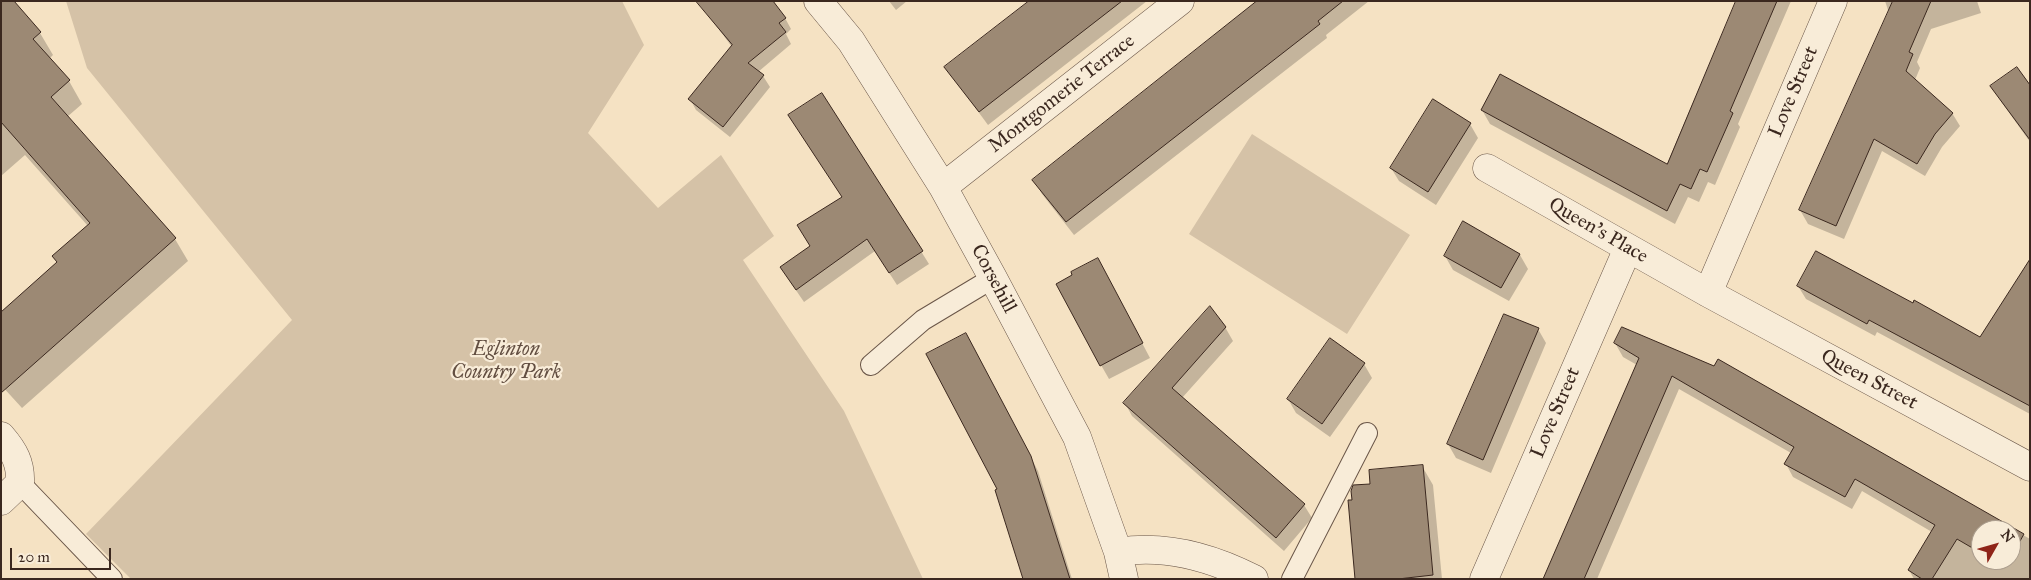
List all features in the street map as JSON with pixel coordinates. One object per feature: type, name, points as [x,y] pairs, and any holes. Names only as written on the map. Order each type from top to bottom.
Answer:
[{"type":"street","name":"Corsehill","points":[[818,1],[851,41],[943,187],[993,278],[1077,437],[1118,552],[1124,579]]},
{"type":"street","name":"Montgomerie Terrace","points":[[943,187],[1180,1]]},
{"type":"street","name":"Love Street","points":[[1708,294],[1833,1]]},
{"type":"street","name":"Queen's Place","points":[[1487,168],[1708,294]]},
{"type":"street","name":"Love Street","points":[[1484,579],[1628,248]]},
{"type":"street","name":"Queen Street","points":[[1708,294],[2030,467]]},
{"type":"street","points":[[1,436],[13,450],[21,469],[11,492]]},
{"type":"street","points":[[1118,552],[1136,549],[1169,550],[1221,562],[1254,579]]},
{"type":"lane","points":[[871,365],[922,320],[993,278]]},
{"type":"lane","points":[[1292,579],[1367,433]]},
{"type":"lane","points":[[11,492],[112,579]]},
{"type":"green space","name":"Eglinton Country Park","points":[[66,1],[622,1],[644,45],[588,133],[658,208],[721,155],[774,236],[743,260],[844,411],[923,579],[131,579],[86,534],[292,320],[87,68]]},
{"type":"green space","points":[[1252,134],[1410,235],[1347,334],[1189,234]]},
{"type":"building","points":[[1,1],[14,1],[41,32],[33,39],[70,80],[51,97],[176,238],[1,393],[1,312],[57,262],[52,256],[90,223],[1,122]]},
{"type":"building","points":[[696,1],[773,1],[786,18],[779,23],[786,32],[748,63],[764,75],[723,127],[688,99],[732,45]]},
{"type":"building","points":[[1029,1],[1122,1],[979,112],[944,67]]},
{"type":"building","points":[[1257,1],[1343,1],[1318,21],[1320,24],[1066,222],[1032,180]]},
{"type":"building","points":[[1736,1],[1777,1],[1730,111],[1733,113],[1707,172],[1700,169],[1691,189],[1680,184],[1667,211],[1481,110],[1500,74],[1667,164]]},
{"type":"building","points":[[1893,1],[1931,1],[1909,52],[1913,54],[1906,71],[1953,113],[1935,134],[1917,164],[1874,139],[1836,226],[1799,210]]},
{"type":"building","points":[[2017,67],[2030,85],[2030,140],[1990,86]]},
{"type":"building","points":[[822,93],[923,251],[889,273],[867,239],[796,290],[780,267],[810,246],[797,225],[842,197],[788,115]]},
{"type":"building","points":[[1433,99],[1471,123],[1428,192],[1390,168]]},
{"type":"building","points":[[1463,221],[1520,254],[1501,288],[1444,256]]},
{"type":"building","points":[[1816,251],[1913,303],[1914,300],[1980,337],[2030,259],[2030,406],[1869,320],[1867,324],[1797,286]]},
{"type":"building","points":[[1098,258],[1143,343],[1100,366],[1056,284],[1072,275],[1071,272]]},
{"type":"building","points":[[1210,306],[1226,327],[1172,388],[1305,504],[1276,538],[1123,403]]},
{"type":"building","points":[[1504,314],[1539,328],[1483,460],[1447,444]]},
{"type":"building","points":[[1622,327],[1714,366],[1718,359],[2000,520],[1971,520],[1971,547],[1957,539],[1932,579],[1922,579],[1908,570],[1935,525],[1855,479],[1845,497],[1784,464],[1794,447],[1672,376],[1584,579],[1543,579],[1639,358],[1614,343]]},
{"type":"building","points":[[966,333],[1031,456],[1070,579],[1023,579],[995,490],[997,489],[926,354]]},
{"type":"building","points":[[1330,338],[1365,363],[1322,424],[1287,399]]},
{"type":"building","points":[[1423,465],[1433,575],[1398,579],[1355,579],[1348,500],[1352,500],[1351,491],[1353,485],[1370,484],[1369,470]]}]
